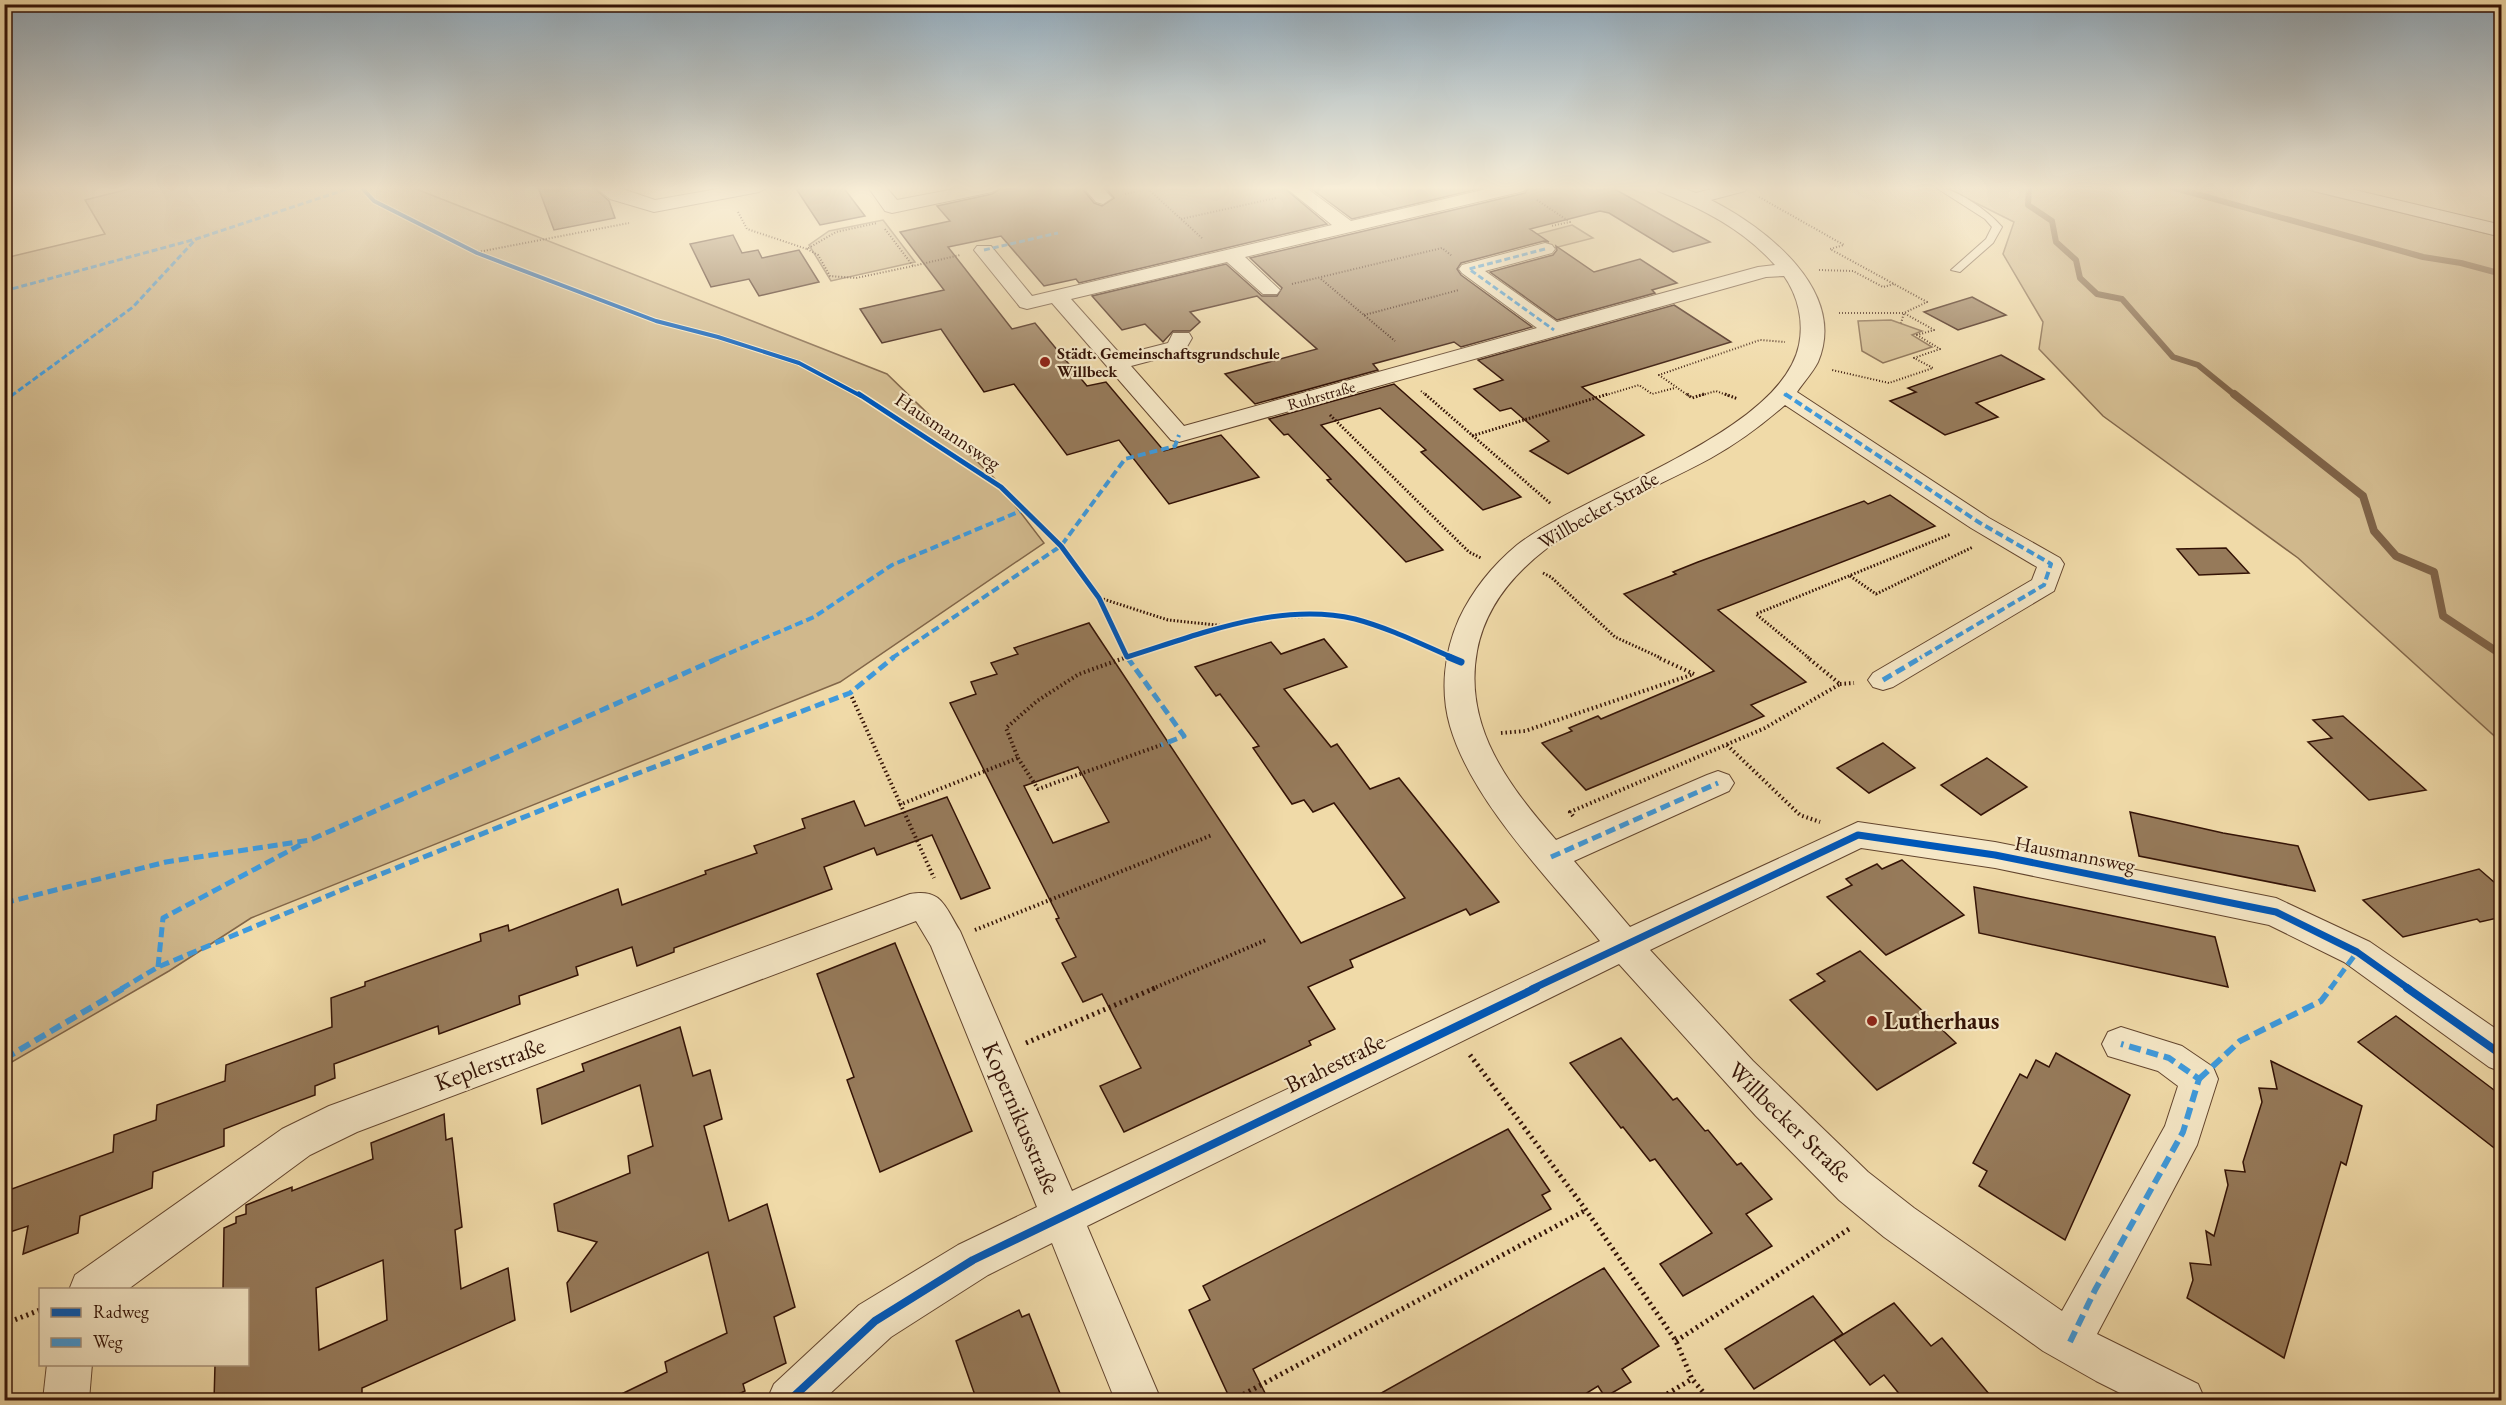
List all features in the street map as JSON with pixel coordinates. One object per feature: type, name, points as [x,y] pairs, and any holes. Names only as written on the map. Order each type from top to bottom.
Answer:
[{"type":"street","points":[[986,253],[1027,303],[1242,253]]},
{"type":"street","points":[[1469,269],[1531,253]]},
{"type":"street","points":[[1776,253],[1792,270],[1808,296],[1815,328],[1810,354]]},
{"type":"street","points":[[1231,255],[1270,290]]},
{"type":"street","points":[[1469,269],[1554,330]]},
{"type":"street","name":"Ruhrstraße","points":[[1057,296],[1179,435],[1765,271],[1792,270]]},
{"type":"street","points":[[1117,363],[1176,347],[1181,338]]},
{"type":"street","name":"Willbecker Straße","points":[[1810,354],[1775,402],[1736,435],[1576,519],[1512,565],[1485,594],[1466,635],[1461,662],[1460,699],[1470,735],[1487,775],[1623,945],[1737,1072],[1870,1201],[2070,1342],[2182,1401]]},
{"type":"street","points":[[1775,402],[1981,533],[2051,564],[2044,585],[1883,680]]},
{"type":"street","points":[[1551,857],[1718,783]]},
{"type":"street","name":"Hausmannsweg","points":[[1623,945],[1858,835],[1995,855],[2276,912],[2357,952],[2502,1055]]},
{"type":"street","name":"Kopernikusstraße","points":[[925,905],[947,941],[1063,1215],[1138,1401]]},
{"type":"street","name":"Keplerstraße","points":[[93,1288],[296,1142],[343,1119],[910,908],[925,905]]},
{"type":"street","name":"Brahestraße","points":[[1063,1215],[1623,945]]},
{"type":"street","points":[[2070,1342],[2095,1290],[2183,1132],[2199,1079],[2169,1058],[2121,1044]]},
{"type":"street","points":[[790,1401],[875,1321],[973,1260],[1063,1215]]},
{"type":"street","points":[[66,1401],[70,1366]]},
{"type":"lane","points":[[1956,270],[1977,253]]},
{"type":"path","points":[[814,253],[818,255],[830,276],[856,278],[973,253]]},
{"type":"path","points":[[903,253],[913,266]]},
{"type":"path","points":[[1270,290],[1424,253]]},
{"type":"path","points":[[1448,253],[1469,269]]},
{"type":"path","points":[[1837,253],[1927,302],[1910,308],[1904,313],[1901,323]]},
{"type":"path","points":[[1792,270],[1853,271],[1883,287],[1894,284]]},
{"type":"path","points":[[1321,278],[1395,341]]},
{"type":"path","points":[[1364,315],[1489,283]]},
{"type":"path","points":[[1775,402],[1716,391],[1692,398],[1659,375],[1760,340],[1810,354],[1889,383],[1933,368],[1914,358],[1940,349],[1917,335],[1934,330],[1904,313],[1850,314],[1811,311]]},
{"type":"path","points":[[1400,373],[1547,501],[1576,519]]},
{"type":"path","points":[[1472,436],[1639,386],[1652,394],[1675,387]]},
{"type":"path","points":[[1313,397],[1469,552],[1551,577],[1615,636],[1694,674],[1525,731],[1470,735]]},
{"type":"path","points":[[1850,575],[1876,594],[1981,533]]},
{"type":"path","points":[[1570,812],[1764,728],[1840,684],[1756,614],[1850,575],[1981,533]]},
{"type":"path","points":[[1099,598],[1168,620],[1230,626]]},
{"type":"path","points":[[1161,745],[1038,789],[1018,758],[1006,728],[1037,701],[1079,674],[1230,626],[1281,617],[1336,616],[1378,626],[1461,662]]},
{"type":"path","points":[[850,693],[936,883],[925,905]]},
{"type":"path","points":[[1727,745],[1800,814]]},
{"type":"path","points":[[899,805],[1018,758]]},
{"type":"path","points":[[947,941],[1212,835]]},
{"type":"path","points":[[995,1056],[1266,940]]},
{"type":"path","points":[[1450,1028],[1586,1210],[1676,1341],[1692,1379],[1710,1401]]},
{"type":"path","points":[[1676,1341],[1851,1227],[1870,1201]]},
{"type":"path","points":[[1233,1401],[1586,1210]]},
{"type":"path","points":[[4,1324],[39,1310]]},
{"type":"path","points":[[1657,1401],[1692,1379]]},
{"type":"shaded area","points":[[28,253],[578,253],[887,374],[994,478],[1044,543],[840,682],[251,918],[169,971],[5,1066],[5,258]]},
{"type":"shaded area","points":[[814,253],[908,253],[915,262],[831,281]]},
{"type":"shaded area","points":[[2501,253],[2501,742],[2298,558],[2103,416],[2039,349],[2043,322],[2003,254]]},
{"type":"shaded area","points":[[1891,320],[1922,331],[1912,335],[1932,347],[1883,363],[1862,351],[1858,321]]},
{"type":"building","points":[[694,253],[759,253],[762,258],[787,253],[801,253],[819,282],[759,296],[749,279],[711,287]]},
{"type":"building","points":[[916,253],[952,253],[1012,329],[1035,323],[1087,386],[1106,382],[1164,451],[1221,435],[1259,477],[1169,504],[1119,440],[1067,455],[1014,384],[984,392],[941,329],[882,343],[860,309],[944,290]]},
{"type":"building","points":[[1015,253],[1207,253],[1079,283],[1076,279],[1044,286]]},
{"type":"building","points":[[1273,253],[1500,253],[1461,263],[1457,269],[1461,275],[1532,327],[1461,347],[1454,342],[1373,364],[1378,370],[1255,404],[1225,374],[1317,349],[1257,296],[1190,312],[1200,322],[1190,331],[1173,331],[1163,342],[1145,324],[1122,330],[1092,296],[1226,264],[1262,296],[1277,296],[1282,288],[1250,258]]},
{"type":"building","points":[[1555,253],[1566,253],[1594,272],[1640,259],[1677,283],[1652,290],[1655,293],[1557,320],[1490,272]]},
{"type":"building","points":[[1972,297],[2006,315],[1958,330],[1924,312]]},
{"type":"building","points":[[1674,305],[1731,342],[1582,387],[1644,435],[1568,474],[1530,451],[1549,441],[1511,408],[1500,411],[1474,389],[1503,380],[1478,360]]},
{"type":"building","points":[[2001,355],[2044,379],[1976,403],[1998,417],[1945,435],[1890,401],[1916,392],[1908,388]]},
{"type":"building","points":[[1394,384],[1521,497],[1483,510],[1421,452],[1426,450],[1380,408],[1321,425],[1443,550],[1406,562],[1327,480],[1331,479],[1288,434],[1284,435],[1269,419]]},
{"type":"building","points":[[1890,495],[1935,526],[1718,610],[1806,682],[1751,705],[1764,716],[1586,790],[1542,743],[1572,731],[1569,728],[1598,716],[1601,719],[1714,671],[1624,594],[1676,574],[1673,572],[1698,562],[1864,501],[1868,504]]},
{"type":"building","points":[[2226,548],[2249,573],[2199,575],[2177,549]]},
{"type":"building","points":[[1089,623],[1301,943],[1405,898],[1334,803],[1313,812],[1304,800],[1292,804],[1253,748],[1259,746],[1220,694],[1216,696],[1195,667],[1271,642],[1281,654],[1324,639],[1347,667],[1284,689],[1331,747],[1337,744],[1370,789],[1399,778],[1499,902],[1470,915],[1466,909],[1350,960],[1353,967],[1308,987],[1335,1029],[1309,1041],[1311,1045],[1124,1132],[1100,1086],[1141,1068],[1102,994],[1083,1002],[1062,963],[1076,957],[1056,919],[1059,918],[950,703],[976,694],[971,682],[997,674],[991,663],[1018,654],[1014,648]],"holes":[[[1078,767],[1109,822],[1053,843],[1024,786]]]},
{"type":"building","points":[[2343,716],[2426,790],[2369,800],[2308,742],[2332,738],[2313,720]]},
{"type":"building","points":[[1883,743],[1915,768],[1869,793],[1837,768]]},
{"type":"building","points":[[1987,758],[2027,787],[1981,815],[1941,785]]},
{"type":"building","points":[[947,797],[990,888],[961,899],[932,835],[877,855],[874,848],[824,867],[832,889],[674,948],[674,952],[637,966],[632,947],[576,967],[578,975],[519,996],[520,1004],[439,1034],[438,1026],[334,1064],[335,1078],[315,1086],[315,1095],[224,1129],[224,1146],[153,1172],[152,1188],[80,1216],[78,1233],[23,1254],[28,1226],[4,1234],[9,1190],[113,1152],[114,1135],[156,1120],[157,1105],[225,1081],[226,1065],[332,1027],[331,998],[365,986],[365,982],[481,941],[480,934],[508,925],[509,931],[618,889],[622,905],[706,874],[705,871],[757,853],[754,846],[805,828],[802,819],[854,801],[865,826]]},
{"type":"building","points":[[2130,812],[2223,833],[2298,846],[2315,891],[2139,856]]},
{"type":"building","points":[[1902,860],[1964,915],[1886,955],[1827,897],[1852,885],[1846,879],[1877,864],[1882,869]]},
{"type":"building","points":[[2479,869],[2502,889],[2502,917],[2480,922],[2477,919],[2403,937],[2363,900]]},
{"type":"building","points":[[1974,887],[2215,937],[2228,987],[1979,933]]},
{"type":"building","points":[[895,943],[972,1131],[880,1172],[847,1080],[854,1077],[817,974]]},
{"type":"building","name":"Lutherhaus","points":[[1860,951],[1956,1043],[1877,1090],[1790,1000],[1825,981],[1817,974]]},
{"type":"building","points":[[2396,1016],[2502,1096],[2502,1154],[2358,1042]]},
{"type":"building","points":[[680,1027],[693,1076],[710,1070],[722,1119],[704,1126],[729,1221],[767,1204],[795,1307],[774,1317],[786,1363],[743,1384],[745,1391],[724,1401],[607,1401],[667,1372],[665,1362],[727,1333],[708,1252],[571,1312],[567,1283],[597,1242],[558,1231],[554,1204],[630,1173],[628,1156],[653,1146],[640,1085],[542,1124],[537,1089],[584,1071],[582,1064]]},
{"type":"building","points":[[1621,1038],[1673,1100],[1677,1098],[1705,1131],[1708,1130],[1737,1165],[1741,1163],[1772,1199],[1746,1214],[1772,1246],[1683,1296],[1660,1264],[1712,1233],[1655,1159],[1650,1161],[1570,1063]]},
{"type":"building","points":[[2056,1053],[2130,1095],[2065,1240],[1979,1186],[1987,1171],[1973,1163],[2020,1074],[2027,1078],[2036,1060],[2049,1067]]},
{"type":"building","points":[[2271,1061],[2362,1106],[2346,1165],[2341,1162],[2284,1358],[2187,1298],[2193,1280],[2190,1263],[2211,1265],[2206,1231],[2214,1236],[2228,1185],[2225,1170],[2245,1172],[2243,1162],[2262,1102],[2259,1088],[2277,1089]]},
{"type":"building","points":[[444,1114],[446,1140],[452,1138],[462,1227],[455,1230],[461,1289],[508,1268],[515,1320],[362,1388],[362,1401],[214,1401],[215,1366],[249,1366],[249,1288],[223,1288],[224,1228],[236,1223],[236,1217],[246,1214],[246,1205],[292,1187],[292,1191],[373,1159],[371,1143]],"holes":[[[383,1260],[387,1320],[319,1350],[316,1288]]]},
{"type":"building","points":[[1508,1129],[1550,1191],[1542,1195],[1551,1209],[1253,1369],[1269,1401],[1231,1401],[1189,1310],[1210,1300],[1203,1286]]},
{"type":"building","points":[[1604,1268],[1659,1346],[1622,1369],[1631,1382],[1605,1397],[1598,1386],[1574,1401],[1367,1401]]},
{"type":"building","points":[[1813,1296],[1843,1334],[1754,1389],[1725,1349]]},
{"type":"building","points":[[1894,1303],[1931,1346],[1942,1338],[1995,1401],[1905,1401],[1884,1375],[1870,1385],[1834,1340]]},
{"type":"building","points":[[1019,1310],[1022,1317],[1029,1314],[1063,1401],[977,1401],[956,1341]]},
{"type":"waterway","points":[[2068,253],[2076,260],[2080,278],[2097,294],[2122,299],[2173,357],[2198,365],[2236,396]]},
{"type":"waterway","points":[[2407,253],[2502,274]]},
{"type":"waterway","points":[[2234,394],[2363,496],[2374,531],[2396,556],[2434,572],[2443,616],[2502,655]]},
{"type":"marked path","points":[[4,291],[146,253]]},
{"type":"marked path","points":[[4,401],[133,307],[183,253]]},
{"type":"marked path","points":[[1531,253],[1469,269],[1554,330]]},
{"type":"marked path","points":[[1784,394],[1980,523],[2051,564],[2044,585],[1883,680]]},
{"type":"marked path","points":[[4,1059],[158,967],[356,884],[562,802],[850,693],[896,655],[1061,546],[1125,459],[1175,446],[1179,435]]},
{"type":"marked path","points":[[4,903],[166,862],[310,840],[639,692],[814,617],[892,565],[1023,510]]},
{"type":"marked path","points":[[1127,657],[1184,736],[1161,745]]},
{"type":"marked path","points":[[1551,857],[1718,783]]},
{"type":"marked path","points":[[158,967],[163,918],[302,844]]},
{"type":"marked path","points":[[2199,1079],[2240,1041],[2321,1001],[2357,952]]},
{"type":"marked path","points":[[2070,1342],[2095,1290],[2183,1132],[2199,1079],[2169,1058],[2121,1044]]},
{"type":"cycle path","points":[[476,253],[656,321],[718,337],[799,363],[875,403],[1001,487],[1061,546],[1099,598],[1127,657],[1230,626],[1284,616],[1310,615],[1337,616],[1369,623],[1461,662]]},
{"type":"cycle path","points":[[790,1400],[875,1321],[973,1260],[1450,1028],[1858,835],[1995,855],[2276,912],[2357,952],[2502,1055]]},
{"type":"place","name":"Städt. Gemeinschaftsgrundschule Willbeck","points":[[1045,362]]},
{"type":"place","name":"Lutherhaus","points":[[1872,1021]]}]
